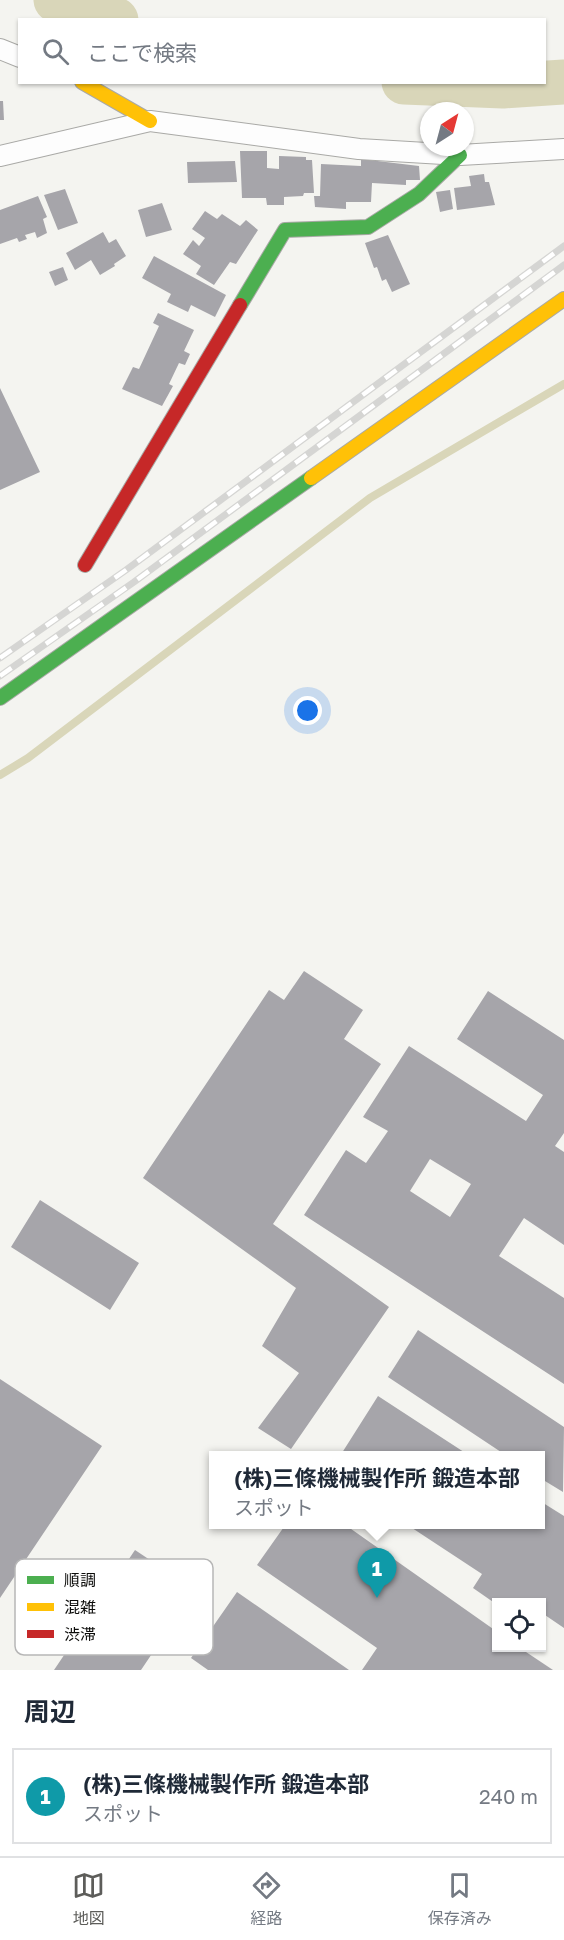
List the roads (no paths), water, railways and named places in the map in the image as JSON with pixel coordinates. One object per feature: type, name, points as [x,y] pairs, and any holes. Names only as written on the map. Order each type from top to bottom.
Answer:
[{"type":"street","points":[[0,49],[18,56]]},
{"type":"street","points":[[86,84],[150,120],[359,149],[420,153]]},
{"type":"street","points":[[0,156],[150,120]]},
{"type":"street","points":[[474,154],[564,149]]},
{"type":"street","points":[[85,564],[285,230],[368,227],[419,194],[459,156]]},
{"type":"street","points":[[0,698],[564,299]]},
{"type":"waterway","points":[[56,0],[110,18]]},
{"type":"waterway","points":[[546,83],[564,82]]},
{"type":"waterway","points":[[454,84],[503,86],[534,84]]},
{"type":"waterway","points":[[0,775],[28,758],[370,498],[564,384]]},
{"type":"railway","points":[[0,658],[126,570],[564,246]]},
{"type":"railway","points":[[0,676],[134,582],[564,265]]},
{"type":"place","name":"(株)三條機械製作所 鍛造本部","points":[[377,1598]]}]
